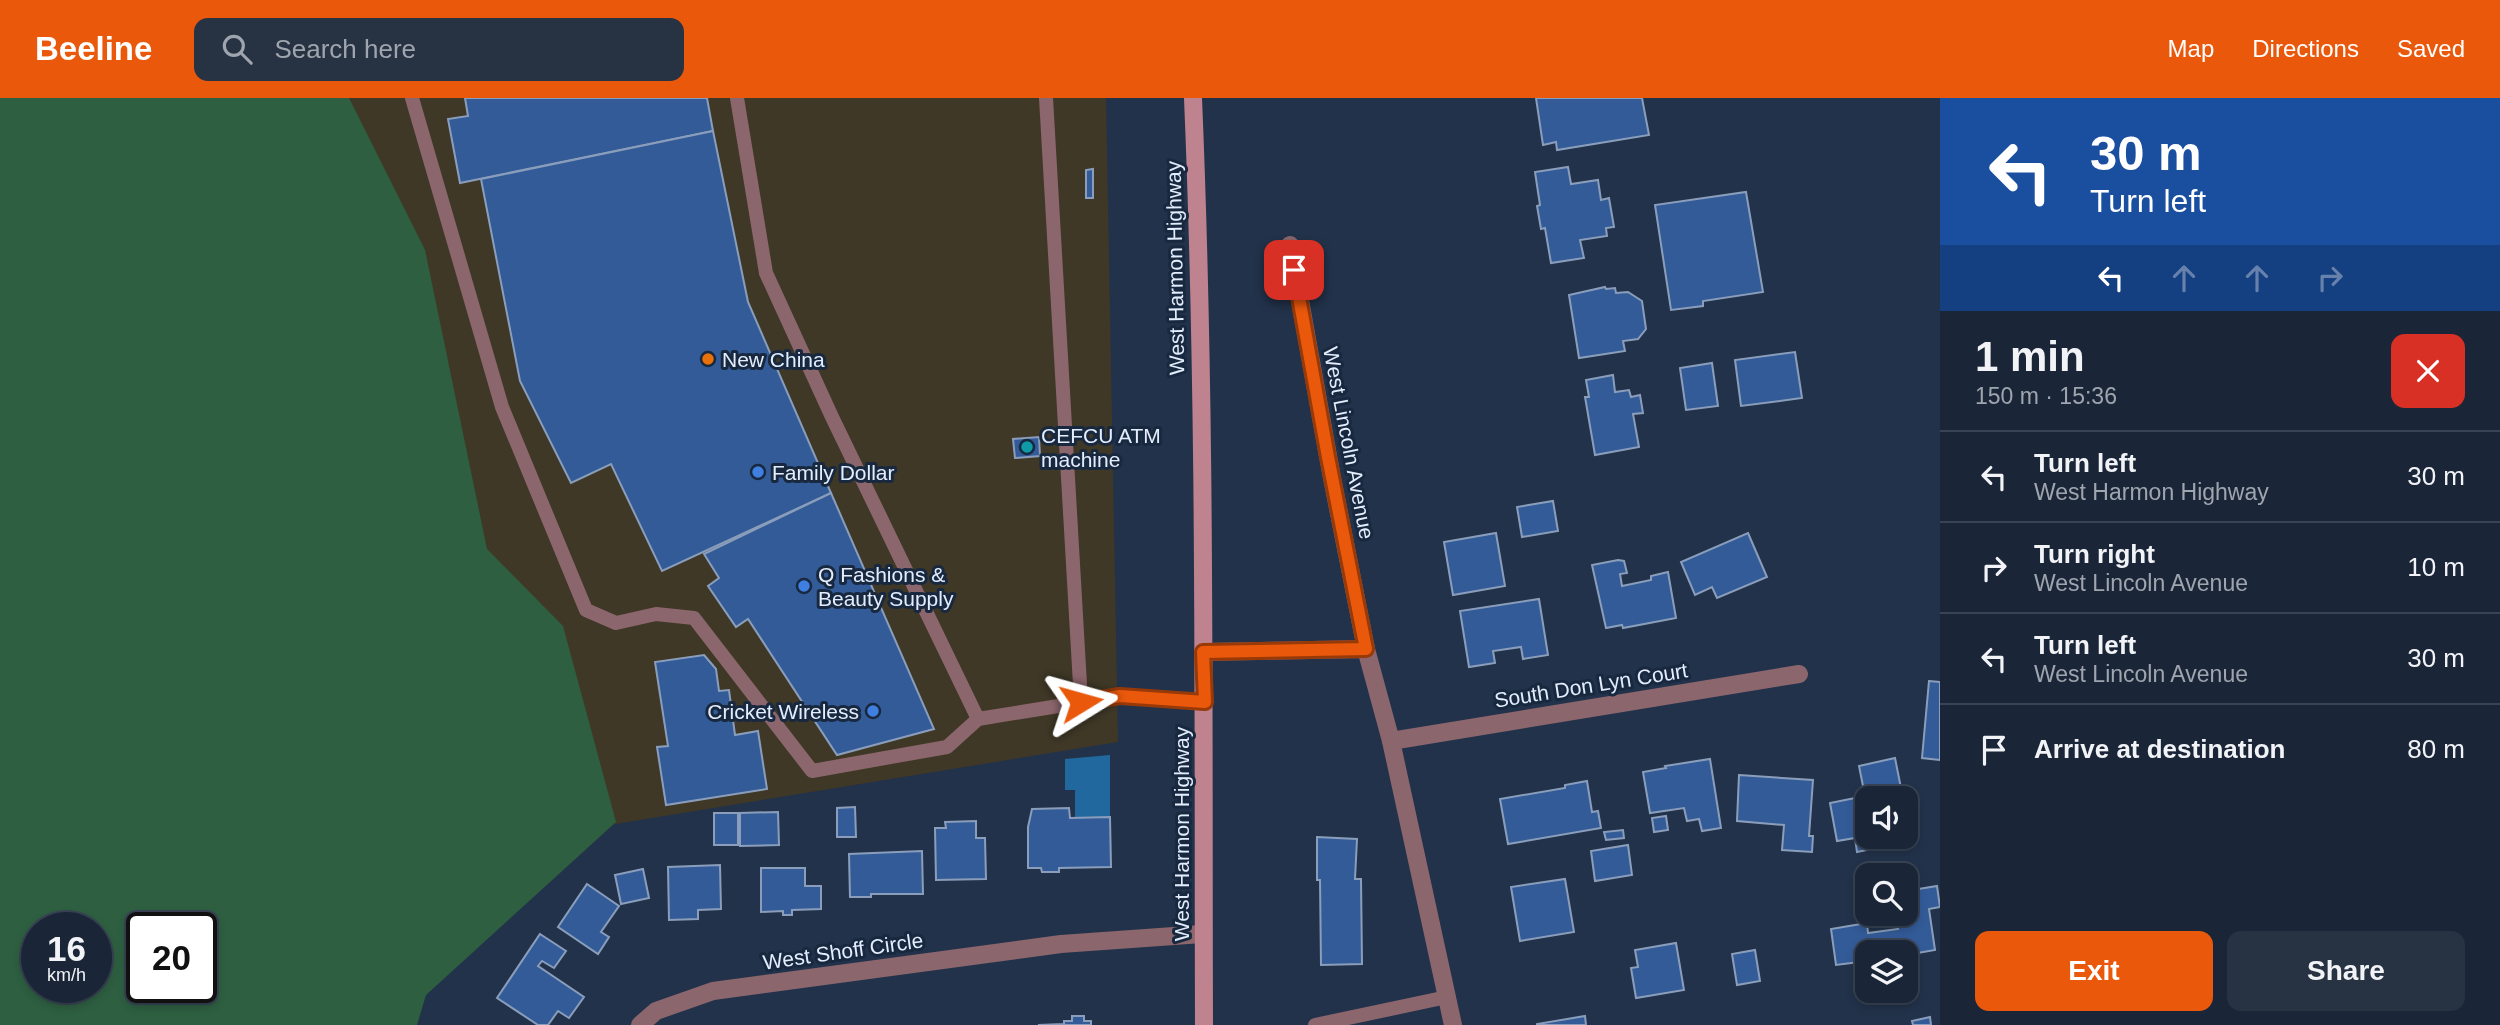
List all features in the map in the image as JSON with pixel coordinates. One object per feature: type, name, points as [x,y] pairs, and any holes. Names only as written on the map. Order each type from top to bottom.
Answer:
[{"type":"main road","name":"West Harmon Highway","points":[[1193,98],[1205,702],[1202,934],[1204,1025]]},
{"type":"street","name":"West Lincoln Avenue","points":[[1290,245],[1329,466],[1366,649],[1391,741],[1453,1025]]},
{"type":"street","points":[[1203,652],[1366,649]]},
{"type":"street","name":"South Don Lyn Court","points":[[1391,741],[1798,674]]},
{"type":"street","name":"West Shoff Circle","points":[[640,1025],[656,1011],[713,992],[1061,944],[1202,934]]},
{"type":"lane","points":[[412,98],[502,407],[586,610],[616,623],[656,614],[694,618],[812,771],[947,747],[978,719],[1120,696],[1205,702]]},
{"type":"lane","points":[[737,98],[766,273],[832,417],[978,719]]},
{"type":"lane","points":[[1046,98],[1081,702]]},
{"type":"lane","points":[[1315,1025],[1447,997]]},
{"type":"shaded area","points":[[311,98],[1106,98],[1118,742],[449,851]]},
{"type":"green space","points":[[0,98],[349,98],[425,250],[487,549],[563,626],[616,822],[426,995],[417,1025],[0,1025]]},
{"type":"water","points":[[1110,755],[1110,817],[1075,818],[1075,790],[1065,790],[1065,759]]},
{"type":"building","points":[[465,98],[707,98],[713,131],[460,183],[448,119],[468,116]]},
{"type":"building","points":[[1536,98],[1642,98],[1649,135],[1557,150],[1556,142],[1543,145]]},
{"type":"building","points":[[713,131],[748,302],[831,493],[662,571],[611,464],[571,483],[520,381],[481,179]]},
{"type":"building","points":[[1568,167],[1571,184],[1598,180],[1601,200],[1609,198],[1614,227],[1606,228],[1607,236],[1580,240],[1584,258],[1551,263],[1545,228],[1541,229],[1535,172]]},
{"type":"building","points":[[1093,169],[1093,198],[1086,198],[1086,170]]},
{"type":"building","points":[[1746,192],[1763,292],[1703,301],[1703,306],[1671,310],[1655,205]]},
{"type":"building","points":[[1605,287],[1615,288],[1616,293],[1628,292],[1642,301],[1646,329],[1638,339],[1623,341],[1625,351],[1579,358],[1569,295]]},
{"type":"building","points":[[1795,352],[1802,398],[1741,406],[1735,360]]},
{"type":"building","points":[[1712,363],[1718,406],[1686,410],[1680,368]]},
{"type":"building","points":[[1613,375],[1615,392],[1629,390],[1631,397],[1640,395],[1643,413],[1633,414],[1639,447],[1595,455],[1585,397],[1589,397],[1586,380]]},
{"type":"building","name":"CEFCU ATM machine","points":[[1039,437],[1040,456],[1015,458],[1013,439]]},
{"type":"building","points":[[831,493],[934,729],[837,755],[748,619],[736,627],[708,586],[719,578],[704,554]]},
{"type":"building","points":[[1553,501],[1558,531],[1522,537],[1517,507]]},
{"type":"building","points":[[1496,533],[1505,586],[1453,595],[1444,542]]},
{"type":"building","points":[[1748,533],[1767,577],[1717,598],[1712,587],[1695,595],[1681,562]]},
{"type":"building","points":[[1624,561],[1627,573],[1620,574],[1622,586],[1651,580],[1651,576],[1668,572],[1676,618],[1623,628],[1622,625],[1606,628],[1592,565]]},
{"type":"building","points":[[1539,599],[1548,655],[1523,659],[1521,647],[1493,651],[1495,663],[1469,667],[1460,611]]},
{"type":"building","points":[[704,655],[716,669],[719,691],[729,690],[735,735],[758,731],[767,789],[666,805],[657,747],[668,746],[655,662]]},
{"type":"building","points":[[1929,681],[1940,682],[1940,760],[1922,758]]},
{"type":"building","points":[[1895,758],[1901,786],[1863,786],[1859,766]]},
{"type":"building","points":[[1710,759],[1721,828],[1702,831],[1699,819],[1687,821],[1684,808],[1650,813],[1643,772]]},
{"type":"building","points":[[1739,775],[1813,780],[1809,836],[1813,836],[1812,852],[1782,850],[1784,825],[1737,821]]},
{"type":"building","points":[[1587,781],[1592,812],[1598,811],[1601,828],[1508,844],[1500,799],[1565,788],[1565,785]]},
{"type":"building","points":[[1855,798],[1855,838],[1837,841],[1830,803]]},
{"type":"building","points":[[855,807],[856,837],[837,837],[837,808]]},
{"type":"building","points":[[1069,808],[1070,818],[1110,817],[1111,867],[1059,868],[1059,872],[1042,872],[1041,868],[1028,868],[1028,827],[1032,809]]},
{"type":"building","points":[[778,812],[779,845],[740,846],[740,813]]},
{"type":"building","points":[[714,813],[738,813],[738,845],[714,845]]},
{"type":"building","points":[[1666,816],[1668,830],[1654,832],[1652,818]]},
{"type":"building","points":[[976,821],[976,838],[985,838],[986,879],[936,880],[935,828],[946,828],[945,822]]},
{"type":"building","points":[[1623,830],[1624,838],[1606,840],[1604,832]]},
{"type":"building","points":[[1317,837],[1357,839],[1355,879],[1361,879],[1362,964],[1321,965]]},
{"type":"building","points":[[1628,845],[1632,875],[1595,881],[1591,851]]},
{"type":"building","points":[[922,851],[923,894],[871,894],[871,897],[850,897],[849,854]]},
{"type":"building","points":[[720,865],[721,909],[698,910],[698,919],[669,920],[668,867]]},
{"type":"building","points":[[761,868],[805,868],[805,886],[821,886],[821,909],[792,910],[792,915],[783,915],[783,911],[761,912]]},
{"type":"building","points":[[643,869],[649,898],[621,904],[615,875]]},
{"type":"building","points":[[1565,879],[1574,932],[1520,941],[1511,887]]},
{"type":"building","points":[[587,884],[619,906],[601,932],[609,937],[598,954],[558,927]]},
{"type":"building","points":[[1937,886],[1940,907],[1929,909],[1935,950],[1918,953],[1918,940],[1855,940],[1855,963],[1836,965],[1831,929],[1867,926],[1868,933],[1898,929],[1897,926],[1918,926],[1918,889]]},
{"type":"building","points":[[540,934],[566,951],[554,968],[542,961],[538,966],[584,997],[569,1018],[558,1011],[548,1025],[538,1025],[497,998]]},
{"type":"building","points":[[1676,943],[1684,990],[1636,998],[1631,968],[1638,967],[1635,950]]},
{"type":"building","points":[[1755,950],[1760,981],[1737,985],[1732,954]]},
{"type":"building","points":[[1072,1016],[1084,1016],[1084,1021],[1091,1021],[1091,1025],[1038,1025],[1064,1024],[1064,1021],[1072,1021]]},
{"type":"building","points":[[1585,1016],[1586,1025],[1537,1025],[1537,1024]]},
{"type":"building","points":[[1930,1017],[1931,1025],[1913,1025],[1912,1021]]},
{"type":"place","name":"New China","points":[[708,359]]},
{"type":"place","name":"CEFCU ATM machine","points":[[1027,447]]},
{"type":"place","name":"Family Dollar","points":[[758,472]]},
{"type":"place","name":"Q Fashions & Beauty Supply","points":[[804,586]]},
{"type":"place","name":"Cricket Wireless","points":[[873,711]]},
{"type":"route","points":[[1081,702],[1120,696],[1205,702],[1203,652],[1366,649],[1294,270]]}]
